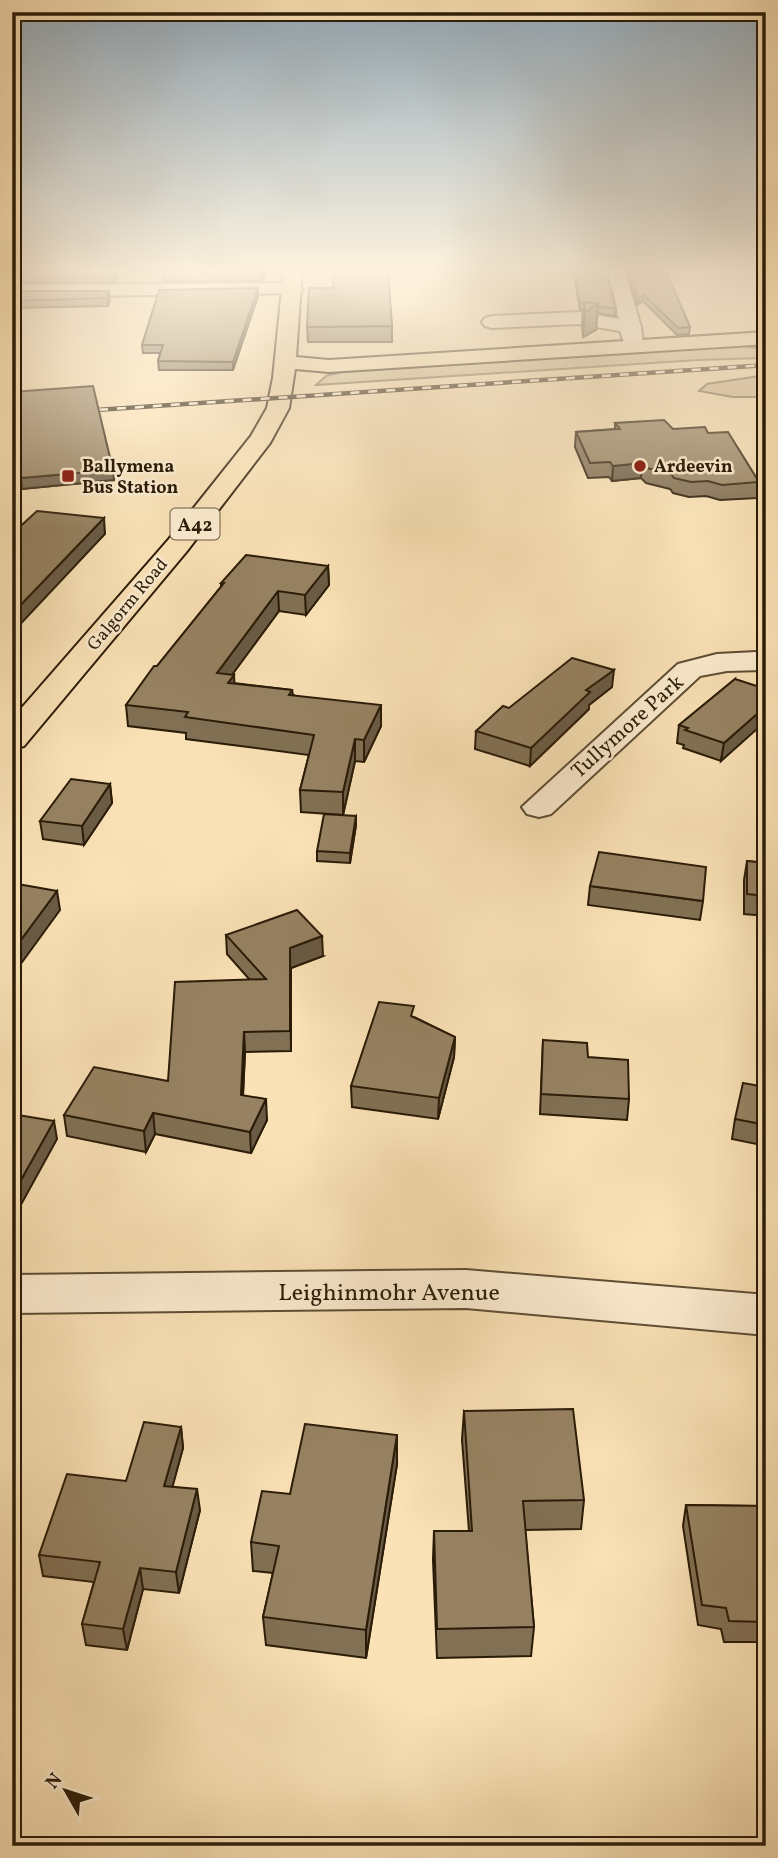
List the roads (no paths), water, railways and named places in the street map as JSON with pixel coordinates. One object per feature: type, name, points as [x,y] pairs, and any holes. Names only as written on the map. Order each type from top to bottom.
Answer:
[{"type":"main road","name":"Galgorm Road","points":[[12,739],[244,462],[273,419],[286,356]]},
{"type":"main road","points":[[285,370],[433,356]]},
{"type":"street","name":"Tullymore Park","points":[[539,807],[689,670],[706,663],[727,660],[766,661]]},
{"type":"street","name":"Leighinmohr Avenue","points":[[12,1294],[466,1289],[766,1315]]},
{"type":"railway","points":[[81,411],[766,365]]},
{"type":"place","name":"Ardeevin","points":[[640,466]]},
{"type":"place","name":"Ballymena Bus Station","points":[[68,476]]}]
